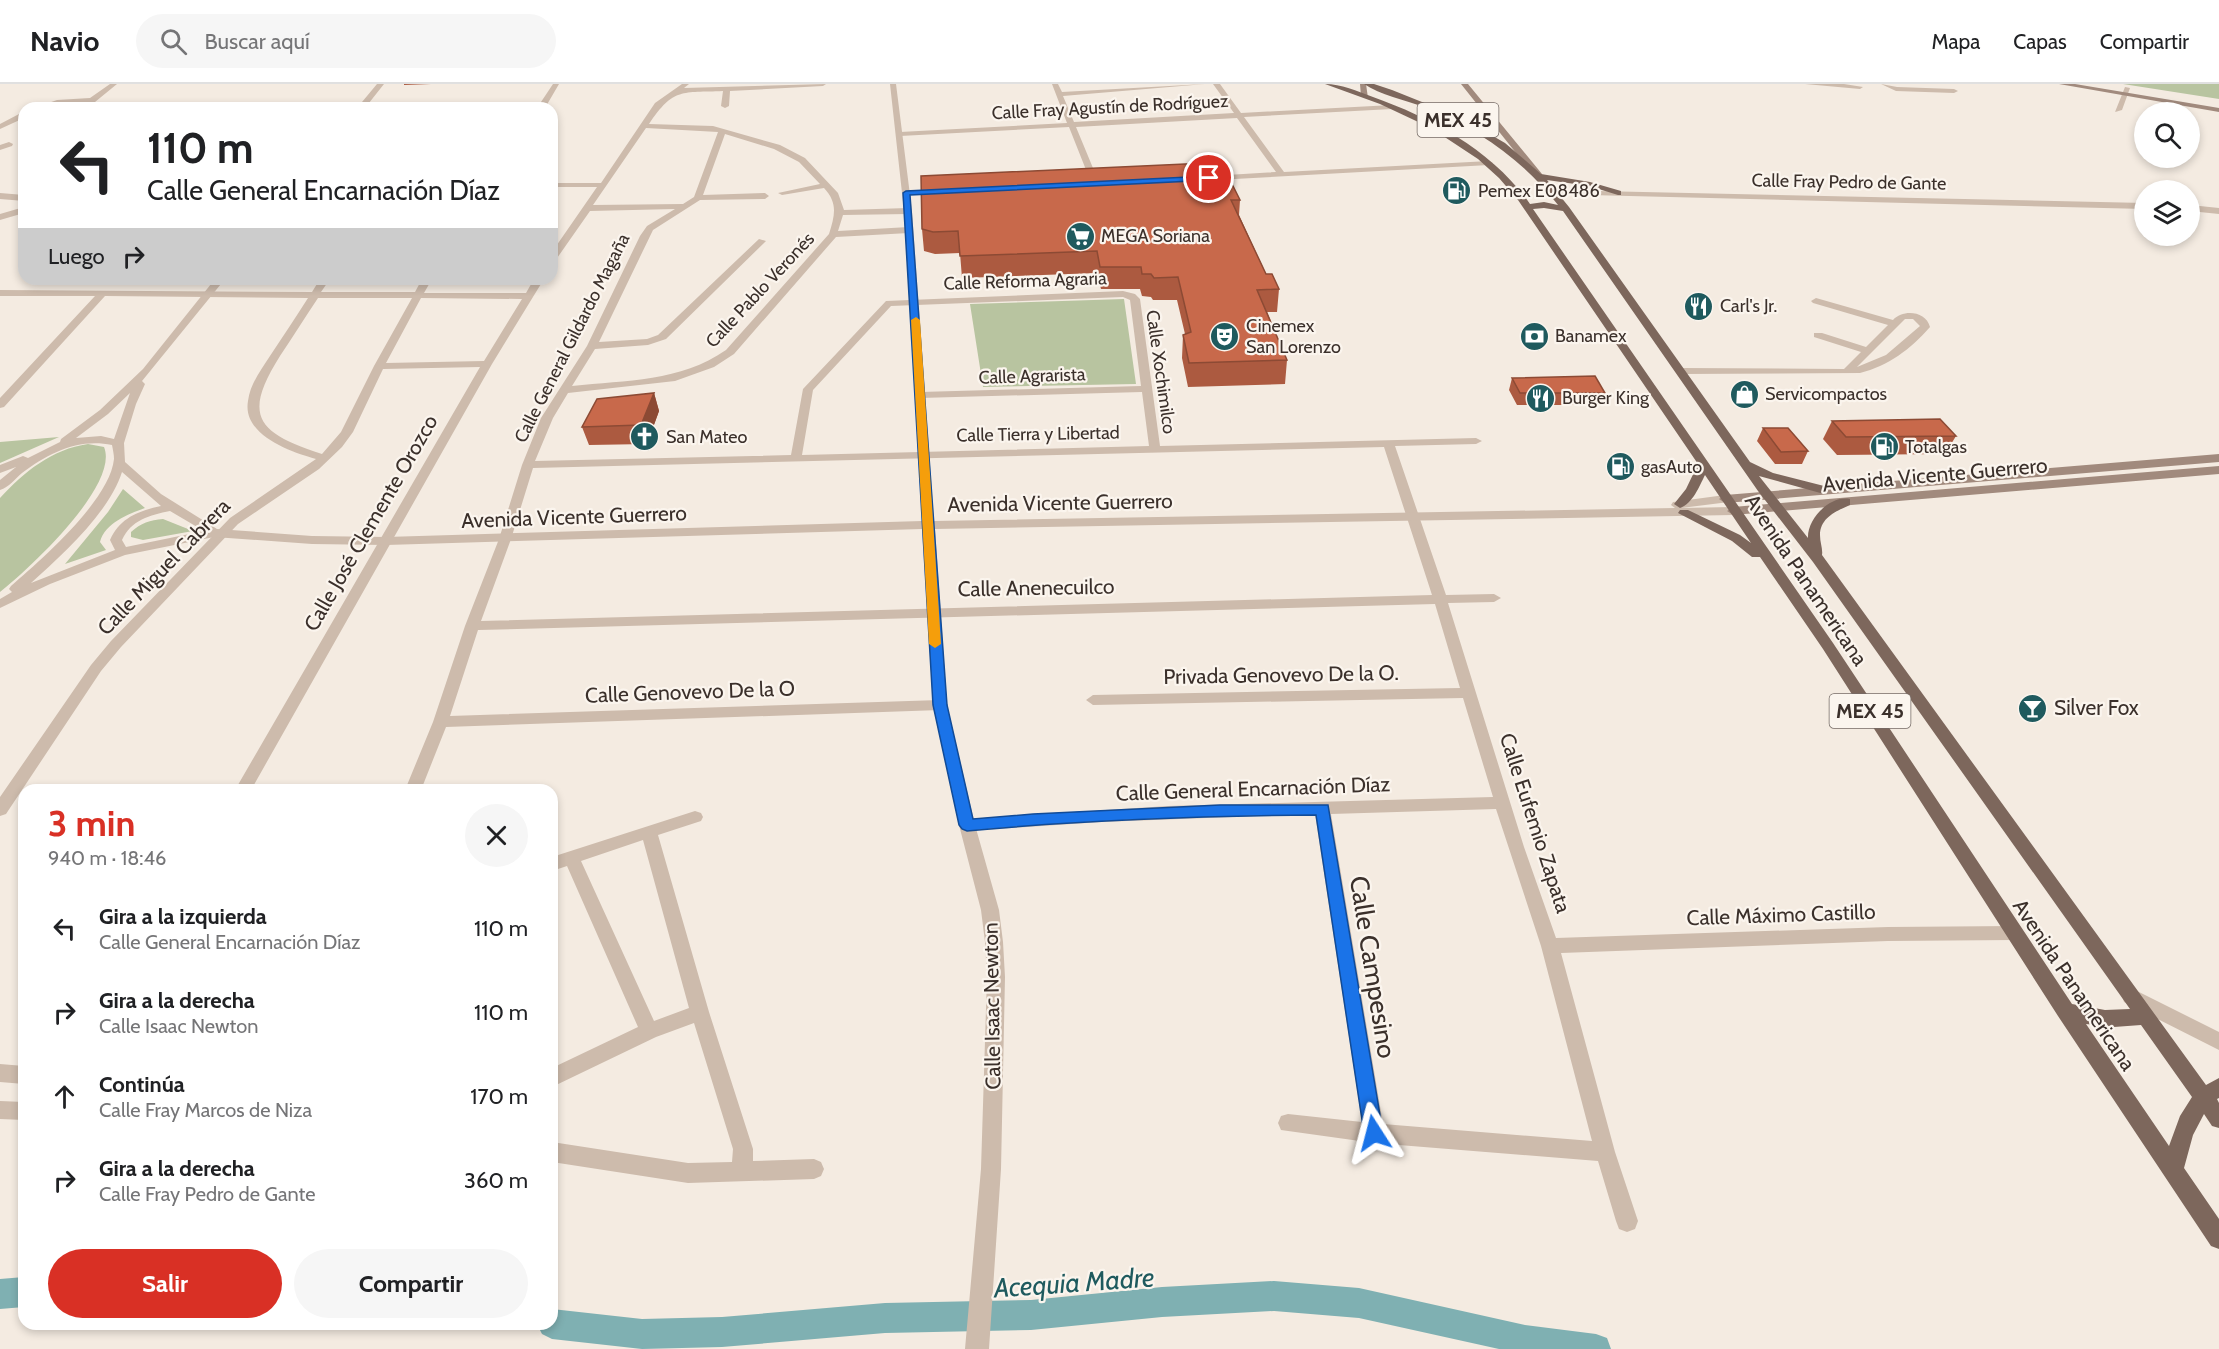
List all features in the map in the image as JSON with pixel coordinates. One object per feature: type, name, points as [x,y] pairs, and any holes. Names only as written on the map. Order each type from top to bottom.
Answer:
[{"type":"main road","name":"MEX 45","points":[[1328,84],[1392,106],[1445,132],[1489,162]]},
{"type":"main road","name":"MEX 45","points":[[1365,96],[1365,84],[1419,102],[1458,120],[1497,143],[1539,176]]},
{"type":"main road","name":"MEX 45","points":[[1464,84],[1539,176]]},
{"type":"main road","points":[[2062,84],[2219,103]]},
{"type":"main road","points":[[2103,84],[2126,91],[2219,110]]},
{"type":"main road","name":"Avenida Panamericana","points":[[1489,162],[1528,207],[1729,505],[1828,646],[2014,933],[2219,1238]]},
{"type":"main road","name":"Avenida Panamericana","points":[[1539,176],[1566,209],[1745,464],[1818,559],[2144,1016],[2211,1092],[2219,1119]]},
{"type":"main road","points":[[1539,176],[1590,184],[1618,193]]},
{"type":"main road","points":[[1528,207],[1544,205],[1566,209]]},
{"type":"main road","name":"Avenida Vicente Guerrero","points":[[1772,501],[1824,490],[2219,458]]},
{"type":"main road","points":[[1745,464],[1769,476],[1824,490]]},
{"type":"main road","points":[[1703,465],[1682,508],[1736,538],[1769,563]]},
{"type":"main road","name":"Avenida Vicente Guerrero","points":[[1729,505],[1772,501],[1846,502],[2219,470]]},
{"type":"main road","points":[[1818,559],[1812,537],[1814,525],[1827,510],[1846,502]]},
{"type":"main road","points":[[2065,1010],[2089,1018],[2113,1020],[2144,1016]]},
{"type":"main road","points":[[2173,1170],[2181,1137],[2211,1092]]},
{"type":"street","points":[[57,102],[92,100],[114,84]]},
{"type":"street","points":[[366,102],[381,84]]},
{"type":"street","points":[[545,102],[556,84]]},
{"type":"street","points":[[558,251],[658,105],[686,84]]},
{"type":"street","points":[[676,91],[823,84]]},
{"type":"street","name":"Calle Isaac Newton","points":[[894,84],[908,211],[940,705],[967,825],[990,910],[996,977],[991,1169],[977,1349]]},
{"type":"street","points":[[1055,84],[1096,184]]},
{"type":"street","points":[[1059,94],[1202,84]]},
{"type":"street","points":[[1216,84],[1281,174]]},
{"type":"street","points":[[1808,84],[1860,87]]},
{"type":"street","points":[[1884,84],[1896,89],[1957,93],[1946,84]]},
{"type":"street","points":[[724,106],[727,89]]},
{"type":"street","points":[[2118,110],[2126,91]]},
{"type":"street","name":"Calle Fray Agustín de Rodríguez","points":[[900,134],[1392,106]]},
{"type":"street","points":[[0,127],[18,118]]},
{"type":"street","points":[[643,126],[700,126],[790,153],[802,160],[835,195],[840,213],[908,211]]},
{"type":"street","points":[[693,202],[722,131]]},
{"type":"street","points":[[0,148],[9,144]]},
{"type":"street","points":[[1190,179],[1489,162]]},
{"type":"street","points":[[1084,185],[1108,184]]},
{"type":"street","points":[[558,186],[602,185]]},
{"type":"street","points":[[782,193],[825,185]]},
{"type":"street","points":[[906,193],[954,191]]},
{"type":"street","name":"Calle Fray Pedro de Gante","points":[[1552,192],[2134,206]]},
{"type":"street","points":[[0,196],[18,198]]},
{"type":"street","points":[[587,208],[765,196]]},
{"type":"street","name":"Calle General Gildardo Magaña","points":[[415,784],[441,722],[472,626],[505,539],[528,465],[547,418],[592,346],[644,236],[661,220],[693,202]]},
{"type":"street","points":[[2200,209],[2219,211]]},
{"type":"street","points":[[0,217],[18,212]]},
{"type":"street","name":"Calle Pablo Veronés","points":[[565,390],[675,378],[703,370],[730,352],[833,234],[840,213]]},
{"type":"street","points":[[833,234],[909,230]]},
{"type":"street","points":[[592,346],[648,342],[662,337],[762,242]]},
{"type":"street","points":[[0,469],[60,445],[104,412],[147,371],[215,285]]},
{"type":"street","points":[[321,285],[262,377],[255,392],[252,408],[259,423],[278,440],[299,451],[324,458]]},
{"type":"street","name":"Calle Miguel Cabrera","points":[[0,810],[96,668],[217,533],[324,458],[347,432],[379,366],[424,285]]},
{"type":"street","name":"Calle José Clemente Orozco","points":[[246,784],[487,364],[535,285]]},
{"type":"street","points":[[0,405],[103,293]]},
{"type":"street","points":[[1,294],[527,296]]},
{"type":"street","name":"Calle Reforma Agraria","points":[[796,457],[806,396],[814,381],[883,307],[896,302],[1123,294],[1135,299]]},
{"type":"street","name":"Calle Xochimilco","points":[[1135,299],[1145,389],[1155,449]]},
{"type":"street","points":[[1816,301],[1893,323]]},
{"type":"street","points":[[1681,371],[1847,372],[1864,371],[1881,364],[1926,325],[1914,316],[1902,316],[1847,372]]},
{"type":"street","points":[[1818,335],[1868,351]]},
{"type":"street","points":[[379,366],[487,364]]},
{"type":"street","points":[[0,603],[67,541],[98,504],[120,464],[121,450],[118,443],[130,404],[147,371]]},
{"type":"street","name":"Calle Agrarista","points":[[920,395],[1145,389]]},
{"type":"street","points":[[60,445],[97,439],[118,443]]},
{"type":"street","name":"Calle Tierra y Libertad","points":[[528,465],[1476,441]]},
{"type":"street","name":"Calle Eufemio Zapata","points":[[1388,442],[1550,946],[1605,1152],[1627,1221]]},
{"type":"street","points":[[0,486],[46,451]]},
{"type":"street","points":[[120,464],[153,495],[217,533]]},
{"type":"street","name":"Avenida Vicente Guerrero","points":[[0,603],[45,581],[122,552],[217,533],[312,540],[505,539],[928,525],[1654,510],[1729,505]]},
{"type":"street","points":[[122,552],[116,540],[125,523],[151,512],[171,507]]},
{"type":"street","name":"Calle Anenecuilco","points":[[472,626],[933,611],[1494,598]]},
{"type":"street","name":"Privada Genovevo De la O.","points":[[1093,700],[1470,693]]},
{"type":"street","name":"Calle Genovevo De la O","points":[[441,722],[940,705]]},
{"type":"street","name":"Calle General Encarnación Díaz","points":[[967,825],[1033,819],[1220,810],[1504,804]]},
{"type":"street","name":"Calle Campesino","points":[[1323,809],[1374,1133]]},
{"type":"street","points":[[558,862],[695,817]]},
{"type":"street","points":[[649,831],[700,1012],[743,1149],[742,1172]]},
{"type":"street","points":[[572,857],[649,1031]]},
{"type":"street","name":"Calle Máximo Castillo","points":[[1550,946],[1888,934],[2014,933]]},
{"type":"street","points":[[2129,995],[2219,1042]]},
{"type":"street","points":[[558,1075],[649,1031],[700,1012]]},
{"type":"street","points":[[0,1073],[18,1074]]},
{"type":"street","points":[[0,1110],[18,1111]]},
{"type":"street","points":[[1288,1123],[1374,1133],[1605,1152]]},
{"type":"street","points":[[558,1153],[688,1173],[814,1169]]},
{"type":"green space","points":[[2123,84],[2219,84],[2219,99]]},
{"type":"green space","points":[[1124,299],[1136,384],[983,387],[970,304]]},
{"type":"green space","points":[[59,437],[0,463],[0,442]]},
{"type":"green space","points":[[88,444],[104,447],[105,463],[98,483],[86,504],[49,546],[0,592],[0,498],[19,479],[51,456]]},
{"type":"green space","points":[[123,489],[145,508],[112,524],[100,542],[106,550],[65,564],[108,512]]},
{"type":"green space","points":[[163,519],[193,531],[143,540],[131,537],[131,532],[142,524]]},
{"type":"building","name":"MEGA Soriana","points":[[1207,163],[1220,186],[1233,186],[1240,200],[1231,200],[1266,274],[1272,274],[1279,289],[1257,290],[1287,360],[1189,363],[1183,335],[1191,332],[1178,277],[1154,278],[1151,274],[1142,274],[1141,267],[1100,267],[1097,251],[960,256],[958,231],[933,232],[922,229],[921,176]]},
{"type":"building","points":[[1595,376],[1605,393],[1520,393],[1512,378]]},
{"type":"building","points":[[654,393],[641,425],[582,427],[597,399]]},
{"type":"building","points":[[1940,419],[1956,436],[1846,437],[1832,421]]},
{"type":"building","points":[[1763,428],[1788,428],[1808,451],[1781,452]]},
{"type":"waterway","name":"Acequia Madre","points":[[0,1294],[18,1292]]},
{"type":"waterway","name":"Acequia Madre","points":[[558,1325],[642,1334],[722,1332],[885,1318],[1031,1315],[1162,1302],[1274,1296],[1359,1303],[1525,1340],[1596,1349]]},
{"type":"slow traffic","points":[[916,320],[935,644]]},
{"type":"place","name":"Pemex E08486","points":[[1457,191]]},
{"type":"place","name":"MEGA Soriana","points":[[1080,236]]},
{"type":"place","name":"Carl's Jr.","points":[[1699,306]]},
{"type":"place","name":"Cinemex San Lorenzo","points":[[1225,336]]},
{"type":"place","name":"Banamex","points":[[1534,336]]},
{"type":"place","name":"Servicompactos","points":[[1744,394]]},
{"type":"place","name":"Burger King","points":[[1541,398]]},
{"type":"place","name":"San Mateo","points":[[645,437]]},
{"type":"place","name":"Totalgas","points":[[1884,447]]},
{"type":"place","name":"gasAuto","points":[[1620,467]]},
{"type":"place","name":"Silver Fox","points":[[2033,708]]},
{"type":"route","points":[[1209,178],[906,193],[940,705],[967,825],[1033,819],[1220,810],[1323,809],[1374,1133]]}]
